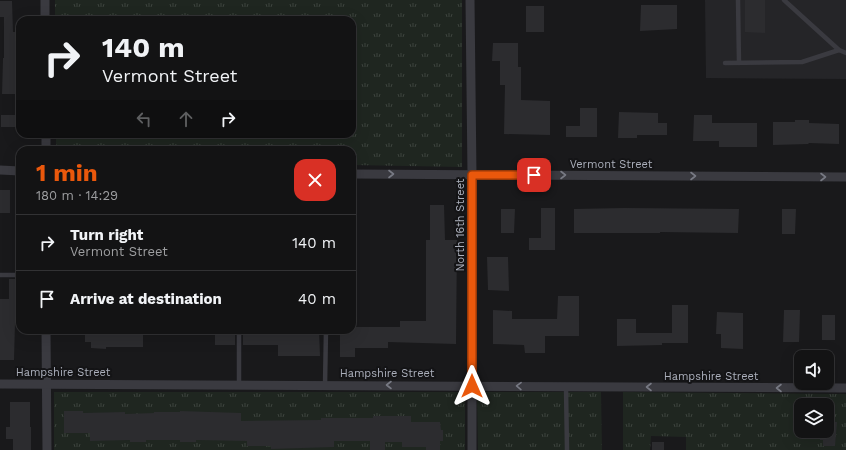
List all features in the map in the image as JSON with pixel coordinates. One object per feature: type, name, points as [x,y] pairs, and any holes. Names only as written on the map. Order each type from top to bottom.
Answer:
[{"type":"street","points":[[45,0],[45,16]]},
{"type":"street","name":"North 16th Street","points":[[470,0],[472,175],[472,450]]},
{"type":"street","points":[[0,170],[16,171]]},
{"type":"street","name":"Vermont Street","points":[[356,174],[846,177]]},
{"type":"street","points":[[46,334],[47,450]]},
{"type":"street","name":"Hampshire Street","points":[[0,384],[846,388]]},
{"type":"lane","points":[[738,0],[739,63]]},
{"type":"lane","points":[[784,0],[839,50],[846,53]]},
{"type":"lane","points":[[725,63],[802,62],[839,50]]},
{"type":"lane","points":[[0,275],[16,275]]},
{"type":"lane","points":[[239,334],[239,384]]},
{"type":"lane","points":[[325,385],[326,334]]},
{"type":"lane","points":[[566,387],[567,450]]},
{"type":"shaded area","points":[[705,0],[846,0],[846,79],[706,78]]},
{"type":"green space","points":[[55,0],[462,0],[462,167],[356,165],[356,146],[56,146],[56,138],[356,138],[356,16],[55,16]]},
{"type":"green space","points":[[54,392],[465,392],[465,450],[54,450]]},
{"type":"green space","points":[[477,392],[601,392],[602,450],[478,450]]},
{"type":"green space","points":[[623,392],[846,394],[846,450],[686,450],[686,437],[651,436],[650,450],[623,450]]},
{"type":"building","points":[[745,0],[765,0],[765,33],[745,32]]},
{"type":"building","points":[[0,1],[12,1],[13,32],[16,32],[16,94],[2,94],[4,17],[0,17]]},
{"type":"building","points":[[641,5],[677,5],[677,29],[640,31]]},
{"type":"building","points":[[526,6],[544,6],[544,32],[526,32]]},
{"type":"building","points":[[493,43],[518,43],[518,67],[521,67],[521,100],[550,101],[550,135],[504,134],[505,85],[500,85],[500,61],[492,61]]},
{"type":"building","points":[[580,108],[597,108],[597,137],[566,137],[566,126],[580,126]]},
{"type":"building","points":[[619,112],[658,113],[658,123],[667,123],[667,135],[637,135],[637,138],[618,138]]},
{"type":"building","points":[[1,115],[16,115],[16,127],[1,127]]},
{"type":"building","points":[[694,115],[712,115],[712,123],[757,123],[757,147],[719,147],[719,141],[693,141]]},
{"type":"building","points":[[795,120],[809,120],[809,123],[839,124],[839,144],[809,143],[773,145],[773,122],[795,122]]},
{"type":"building","points":[[0,190],[10,190],[10,213],[0,213]]},
{"type":"building","points":[[430,205],[444,205],[445,240],[457,240],[456,344],[388,342],[388,348],[355,348],[355,357],[340,357],[340,334],[356,334],[356,327],[400,327],[400,321],[426,321],[426,240],[430,240]]},
{"type":"building","points":[[541,208],[555,208],[555,250],[529,250],[529,238],[541,238]]},
{"type":"building","points":[[501,209],[515,209],[514,233],[501,233]]},
{"type":"building","points":[[574,209],[739,209],[738,233],[574,233]]},
{"type":"building","points":[[782,209],[796,209],[795,234],[782,234]]},
{"type":"building","points":[[487,257],[508,257],[509,291],[488,290]]},
{"type":"building","points":[[9,279],[16,279],[14,360],[0,360],[0,299],[9,299]]},
{"type":"building","points":[[558,296],[579,296],[579,336],[545,336],[545,353],[525,353],[524,345],[493,344],[493,310],[512,311],[512,319],[557,319]]},
{"type":"building","points":[[672,305],[688,305],[688,343],[617,346],[617,319],[636,319],[636,333],[672,333]]},
{"type":"building","points":[[784,310],[800,310],[799,342],[783,342]]},
{"type":"building","points":[[717,312],[743,313],[743,349],[721,348],[721,334],[716,334]]},
{"type":"building","points":[[822,315],[835,315],[835,340],[822,340]]},
{"type":"building","points":[[85,334],[143,334],[143,347],[106,347],[106,349],[91,348],[91,342],[85,342]]},
{"type":"building","points":[[215,334],[235,334],[235,345],[215,345]]},
{"type":"building","points":[[243,334],[319,334],[320,356],[278,356],[278,345],[243,345]]},
{"type":"building","points":[[10,402],[30,402],[31,450],[13,450],[13,439],[6,439],[6,427],[10,427]]},
{"type":"building","points":[[64,411],[83,411],[83,413],[125,412],[125,414],[180,411],[241,413],[241,421],[321,420],[321,418],[411,416],[411,422],[440,422],[441,430],[443,430],[443,441],[440,441],[440,450],[426,450],[426,447],[402,447],[402,442],[385,442],[385,450],[370,450],[370,441],[334,441],[334,447],[271,449],[271,446],[247,446],[247,441],[90,441],[90,433],[64,433]]},
{"type":"building","points":[[834,422],[837,422],[835,446],[823,446],[823,440],[820,440],[820,438],[834,438]]},
{"type":"building","points":[[652,442],[664,442],[664,450],[652,450]]},
{"type":"route","points":[[472,386],[472,175],[534,175]]}]
